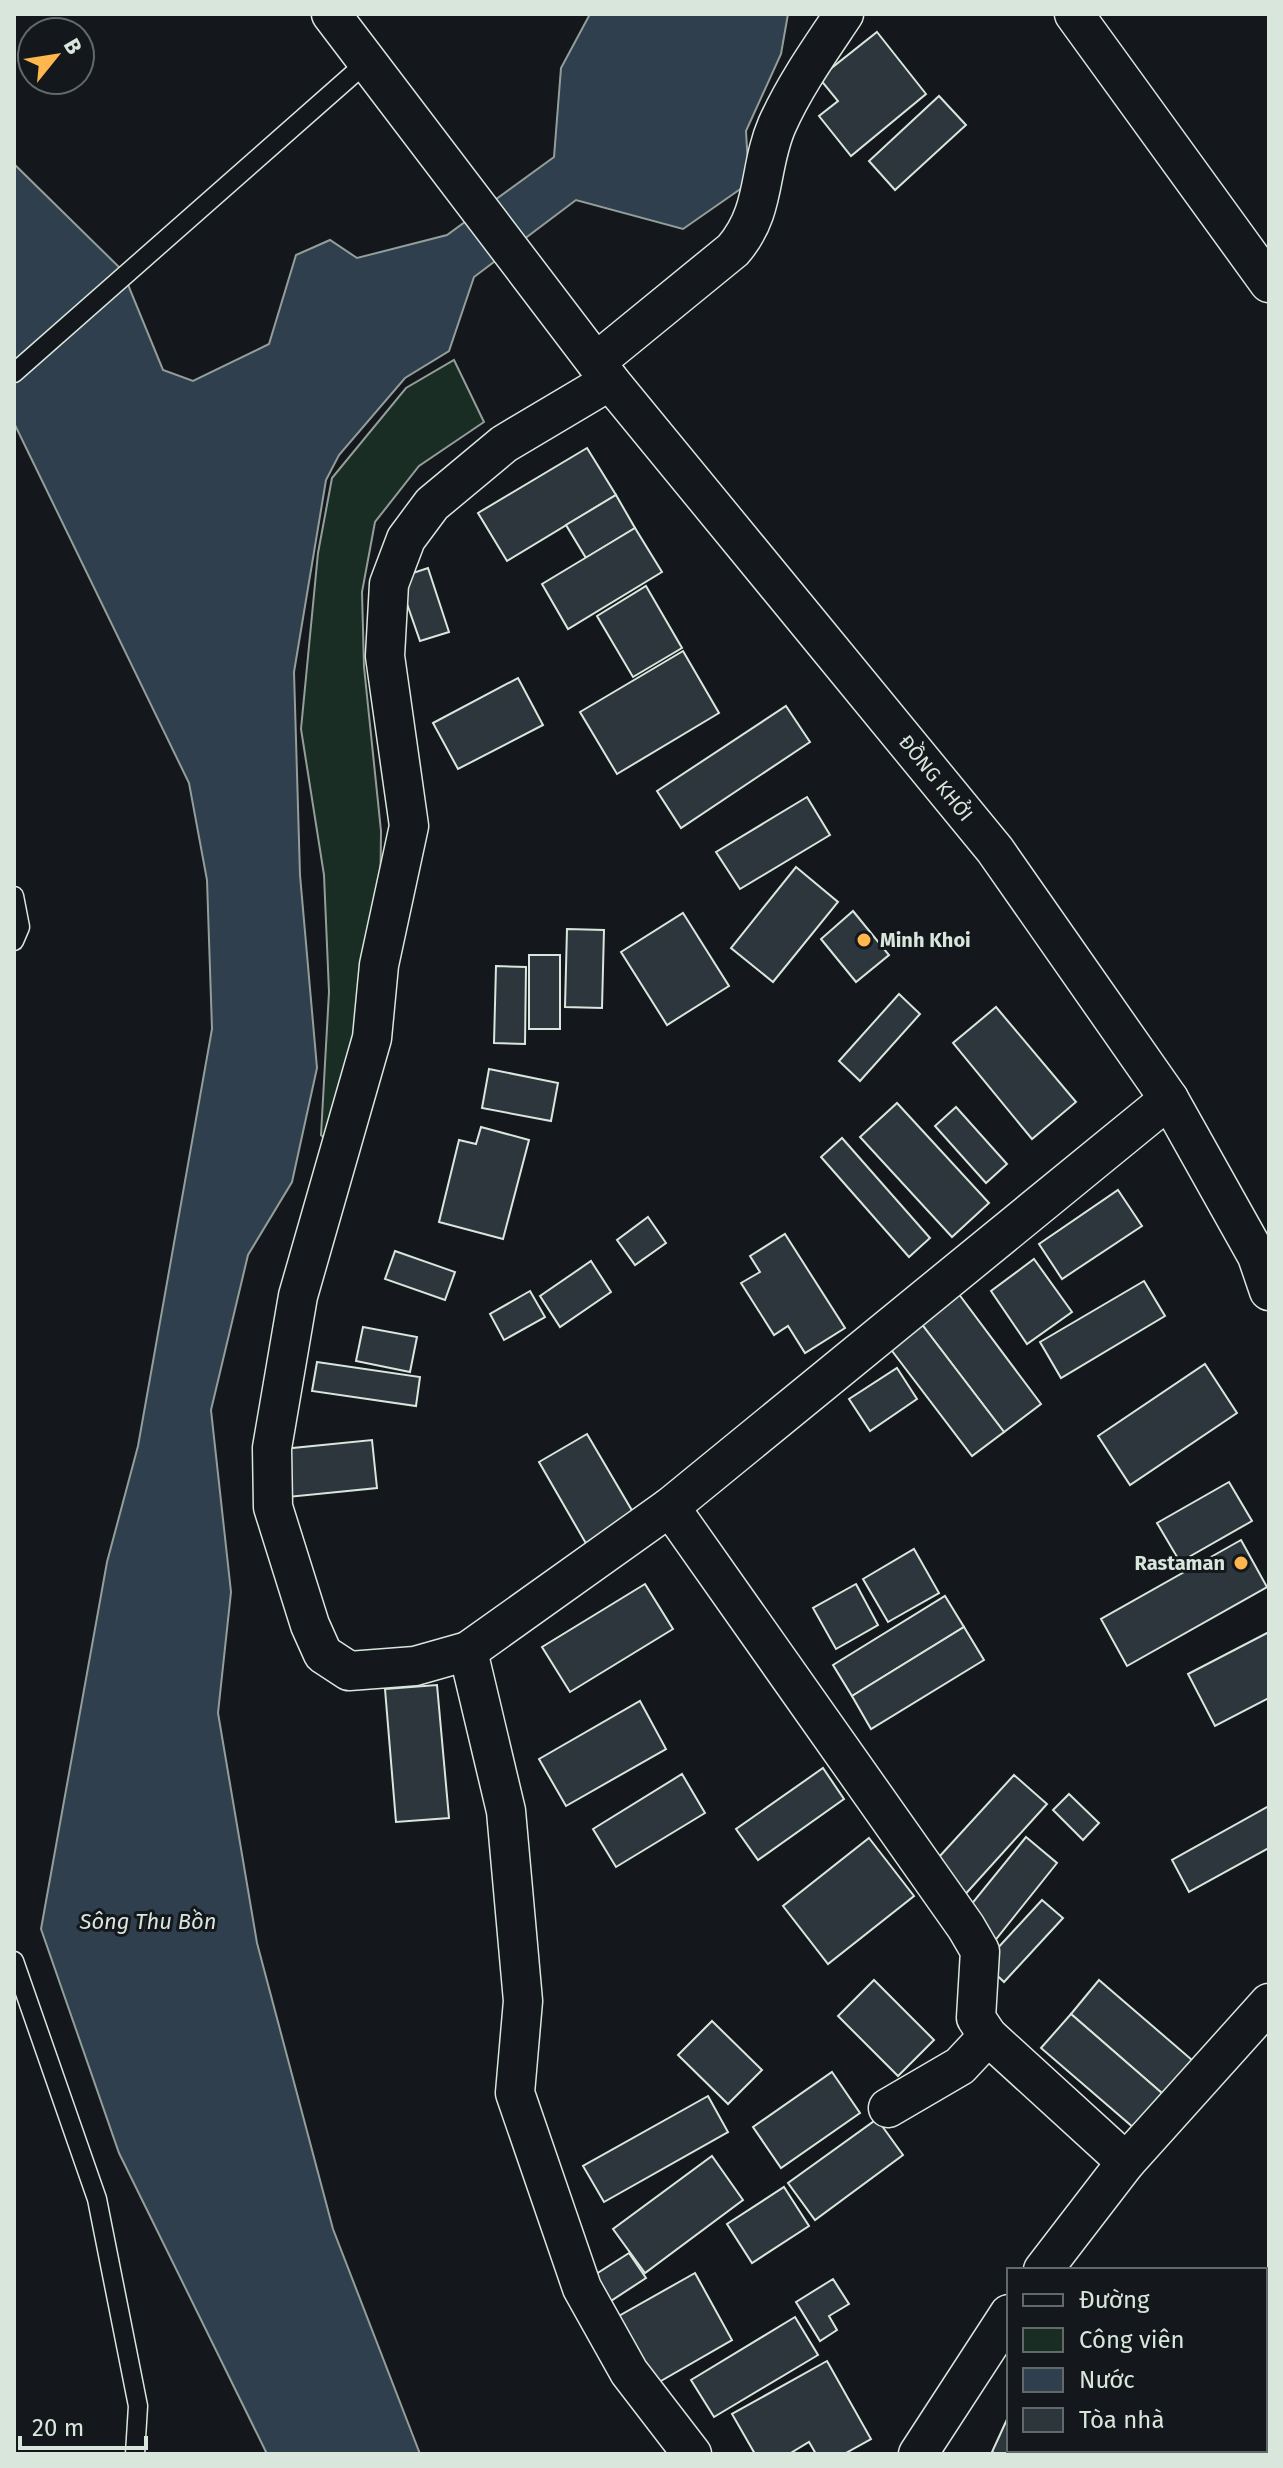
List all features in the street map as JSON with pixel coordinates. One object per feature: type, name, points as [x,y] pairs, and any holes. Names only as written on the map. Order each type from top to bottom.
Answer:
[{"type":"street","name":"ĐỒNG KHỞI","points":[[331,14],[603,371],[995,850],[1169,1099],[1265,1264]]},
{"type":"street","points":[[844,14],[803,77],[776,127],[750,231],[603,371],[504,444],[432,504],[406,539],[389,584],[385,656],[409,826],[379,965],[372,1038],[298,1296],[272,1448],[273,1507],[310,1625],[323,1654],[349,1671],[415,1666],[468,1651],[670,1507],[1169,1099]]},
{"type":"street","points":[[1074,14],[1269,283]]},
{"type":"street","points":[[670,1507],[966,1927],[980,1951],[976,2018],[988,2036],[1126,2162]]},
{"type":"street","points":[[468,1651],[506,1811],[523,2001],[515,2093],[582,2288],[629,2372],[692,2454]]},
{"type":"street","points":[[1045,2268],[1126,2162],[1269,2003]]},
{"type":"street","points":[[888,2108],[960,2066],[988,2036]]},
{"type":"street","points":[[918,2454],[1007,2317]]},
{"type":"lane","points":[[18,368],[368,61]]},
{"type":"lane","points":[[14,896],[20,927],[14,941]]},
{"type":"lane","points":[[14,1961],[97,2199],[138,2406],[135,2454]]},
{"type":"green space","points":[[454,360],[484,422],[419,466],[375,522],[362,592],[364,667],[381,831],[380,920],[336,1150],[321,1135],[329,992],[324,875],[301,729],[318,553],[332,478],[406,388]]},
{"type":"water","name":"Sông Thu Bồn","points":[[590,14],[788,14],[781,54],[746,131],[749,183],[683,229],[576,200],[474,277],[449,351],[405,378],[339,455],[326,480],[294,672],[300,875],[317,1068],[292,1182],[248,1255],[211,1410],[231,1592],[218,1713],[257,1943],[333,2229],[420,2454],[267,2454],[119,2153],[41,1929],[107,1562],[138,1446],[212,1029],[207,880],[189,783],[14,423],[14,164],[122,270],[163,370],[193,381],[269,344],[296,255],[330,240],[357,258],[447,235],[554,157],[561,68]]},
{"type":"building","points":[[877,32],[926,94],[851,156],[819,116],[838,101],[819,78]]},
{"type":"building","points":[[939,96],[966,125],[895,190],[869,161]]},
{"type":"building","points":[[587,448],[616,495],[507,561],[478,513]]},
{"type":"building","points":[[616,495],[635,528],[586,558],[566,525]]},
{"type":"building","points":[[635,528],[662,572],[568,629],[542,584]]},
{"type":"building","points":[[428,568],[449,632],[420,641],[398,578]]},
{"type":"building","points":[[646,586],[682,648],[633,677],[597,616]]},
{"type":"building","points":[[683,651],[719,713],[617,774],[580,712]]},
{"type":"building","points":[[518,678],[543,725],[458,769],[433,723]]},
{"type":"building","points":[[786,706],[810,742],[681,828],[657,791]]},
{"type":"building","points":[[807,797],[830,835],[740,889],[716,852]]},
{"type":"building","points":[[796,867],[838,902],[773,982],[731,948]]},
{"type":"building","points":[[853,911],[889,955],[856,982],[821,939]]},
{"type":"building","points":[[683,913],[729,986],[667,1025],[621,952]]},
{"type":"building","points":[[567,929],[604,930],[602,1008],[565,1007]]},
{"type":"building","points":[[529,955],[560,955],[560,1029],[529,1029]]},
{"type":"building","points":[[496,966],[526,967],[525,1044],[494,1043]]},
{"type":"building","points":[[899,994],[920,1014],[860,1081],[839,1061]]},
{"type":"building","points":[[996,1007],[1076,1102],[1032,1139],[953,1043]]},
{"type":"building","points":[[489,1069],[558,1083],[551,1121],[482,1108]]},
{"type":"building","points":[[897,1103],[989,1203],[952,1237],[860,1137]]},
{"type":"building","points":[[956,1107],[1007,1164],[986,1183],[935,1126]]},
{"type":"building","points":[[481,1127],[529,1140],[503,1239],[439,1222],[459,1140],[476,1144]]},
{"type":"building","points":[[842,1138],[930,1238],[909,1257],[821,1157]]},
{"type":"building","points":[[1118,1190],[1142,1226],[1062,1279],[1039,1244]]},
{"type":"building","points":[[648,1217],[666,1243],[635,1265],[617,1240]]},
{"type":"building","points":[[785,1234],[845,1328],[805,1353],[788,1326],[774,1335],[741,1283],[760,1272],[750,1256]]},
{"type":"building","points":[[395,1251],[455,1272],[445,1300],[385,1279]]},
{"type":"building","points":[[1034,1259],[1072,1312],[1027,1344],[991,1291]]},
{"type":"building","points":[[591,1261],[611,1292],[560,1327],[540,1296]]},
{"type":"building","points":[[1144,1281],[1165,1316],[1061,1378],[1040,1342]]},
{"type":"building","points":[[955,1289],[1041,1404],[1004,1432],[917,1318]]},
{"type":"building","points":[[530,1291],[545,1317],[504,1340],[490,1314]]},
{"type":"building","points":[[917,1318],[1004,1432],[972,1456],[886,1343]]},
{"type":"building","points":[[363,1327],[417,1337],[410,1372],[356,1361]]},
{"type":"building","points":[[317,1362],[420,1377],[416,1406],[312,1391]]},
{"type":"building","points":[[1205,1364],[1237,1413],[1130,1485],[1098,1436]]},
{"type":"building","points":[[897,1368],[917,1399],[870,1431],[849,1399]]},
{"type":"building","points":[[587,1434],[637,1519],[588,1547],[539,1462]]},
{"type":"building","points":[[372,1440],[377,1488],[288,1497],[283,1449]]},
{"type":"building","points":[[1229,1482],[1252,1521],[1180,1562],[1157,1523]]},
{"type":"building","points":[[1241,1540],[1267,1587],[1127,1666],[1101,1619]]},
{"type":"building","points":[[914,1549],[939,1593],[888,1622],[863,1579]]},
{"type":"building","points":[[645,1584],[673,1629],[570,1692],[542,1647]]},
{"type":"building","points":[[856,1584],[878,1625],[836,1649],[813,1608]]},
{"type":"building","points":[[945,1596],[964,1627],[852,1696],[833,1665]]},
{"type":"building","points":[[964,1627],[984,1660],[871,1729],[852,1696]]},
{"type":"building","points":[[1269,1632],[1269,1698],[1215,1726],[1188,1674]]},
{"type":"building","points":[[437,1685],[449,1818],[396,1822],[385,1689]]},
{"type":"building","points":[[640,1701],[666,1749],[566,1806],[539,1759]]},
{"type":"building","points":[[823,1768],[844,1799],[758,1860],[736,1829]]},
{"type":"building","points":[[682,1774],[705,1813],[616,1867],[593,1829]]},
{"type":"building","points":[[1014,1775],[1047,1804],[961,1899],[928,1869]]},
{"type":"building","points":[[1069,1794],[1099,1823],[1083,1840],[1053,1810]]},
{"type":"building","points":[[1269,1806],[1269,1848],[1189,1892],[1172,1860]]},
{"type":"building","points":[[1026,1837],[1057,1863],[993,1943],[961,1917]]},
{"type":"building","points":[[869,1838],[914,1896],[828,1964],[783,1906]]},
{"type":"building","points":[[1042,1900],[1063,1918],[1004,1982],[984,1963]]},
{"type":"building","points":[[874,1980],[934,2040],[898,2076],[838,2016]]},
{"type":"building","points":[[1099,1980],[1192,2060],[1163,2094],[1071,2014]]},
{"type":"building","points":[[1071,2014],[1163,2094],[1134,2128],[1041,2048]]},
{"type":"building","points":[[712,2021],[762,2070],[728,2104],[678,2055]]},
{"type":"building","points":[[832,2072],[860,2113],[781,2168],[753,2127]]},
{"type":"building","points":[[708,2096],[728,2132],[604,2202],[583,2166]]},
{"type":"building","points":[[877,2119],[903,2155],[815,2220],[788,2183]]},
{"type":"building","points":[[712,2156],[743,2200],[645,2273],[613,2229]]},
{"type":"building","points":[[784,2187],[809,2226],[752,2263],[727,2224]]},
{"type":"building","points":[[629,2253],[646,2278],[591,2314],[574,2288]]},
{"type":"building","points":[[695,2273],[732,2340],[640,2393],[601,2326]]},
{"type":"building","points":[[833,2279],[849,2304],[829,2316],[837,2330],[820,2341],[796,2302]]},
{"type":"building","points":[[795,2317],[818,2355],[714,2417],[691,2380]]},
{"type":"building","points":[[827,2361],[871,2439],[844,2454],[816,2454],[809,2442],[789,2454],[755,2454],[732,2414]]},
{"type":"building","points":[[1007,2419],[1007,2452],[1097,2454],[996,2454],[992,2452]]},
{"type":"place","name":"Minh Khoi","points":[[864,940]]},
{"type":"place","name":"Rastaman","points":[[1241,1563]]}]
